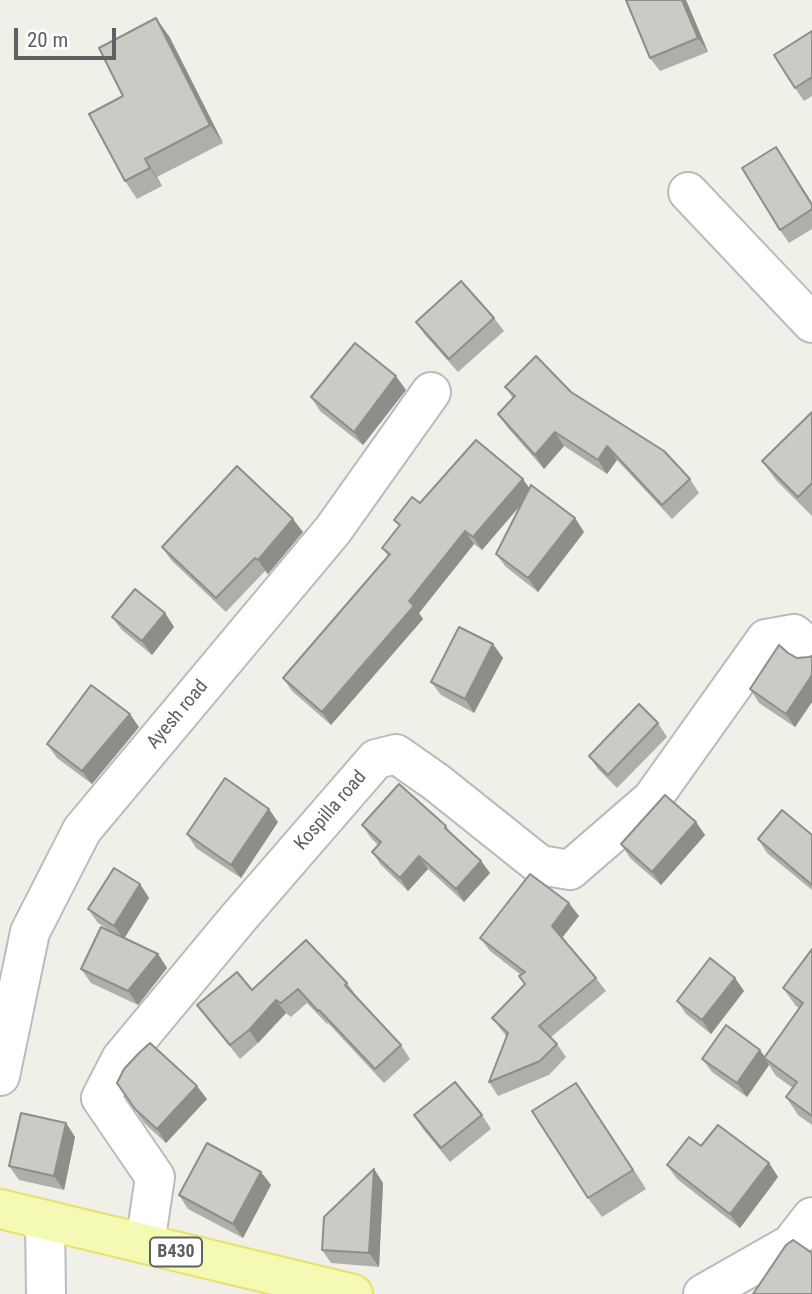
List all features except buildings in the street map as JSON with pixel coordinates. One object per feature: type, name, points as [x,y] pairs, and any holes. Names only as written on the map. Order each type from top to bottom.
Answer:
[{"type":"main road","name":"B430","points":[[0,1209],[353,1294]]},
{"type":"street","points":[[688,192],[812,323]]},
{"type":"street","name":"Ayesh road","points":[[0,1076],[30,932],[82,830],[332,530],[431,393]]},
{"type":"street","name":"Kospilla road","points":[[145,1244],[155,1177],[101,1098],[121,1059],[376,759],[396,754],[436,782],[540,865],[570,870],[652,799],[766,639],[794,634],[812,650]]},
{"type":"street","points":[[703,1294],[791,1244],[812,1217]]},
{"type":"street","points":[[45,1220],[46,1294]]}]
